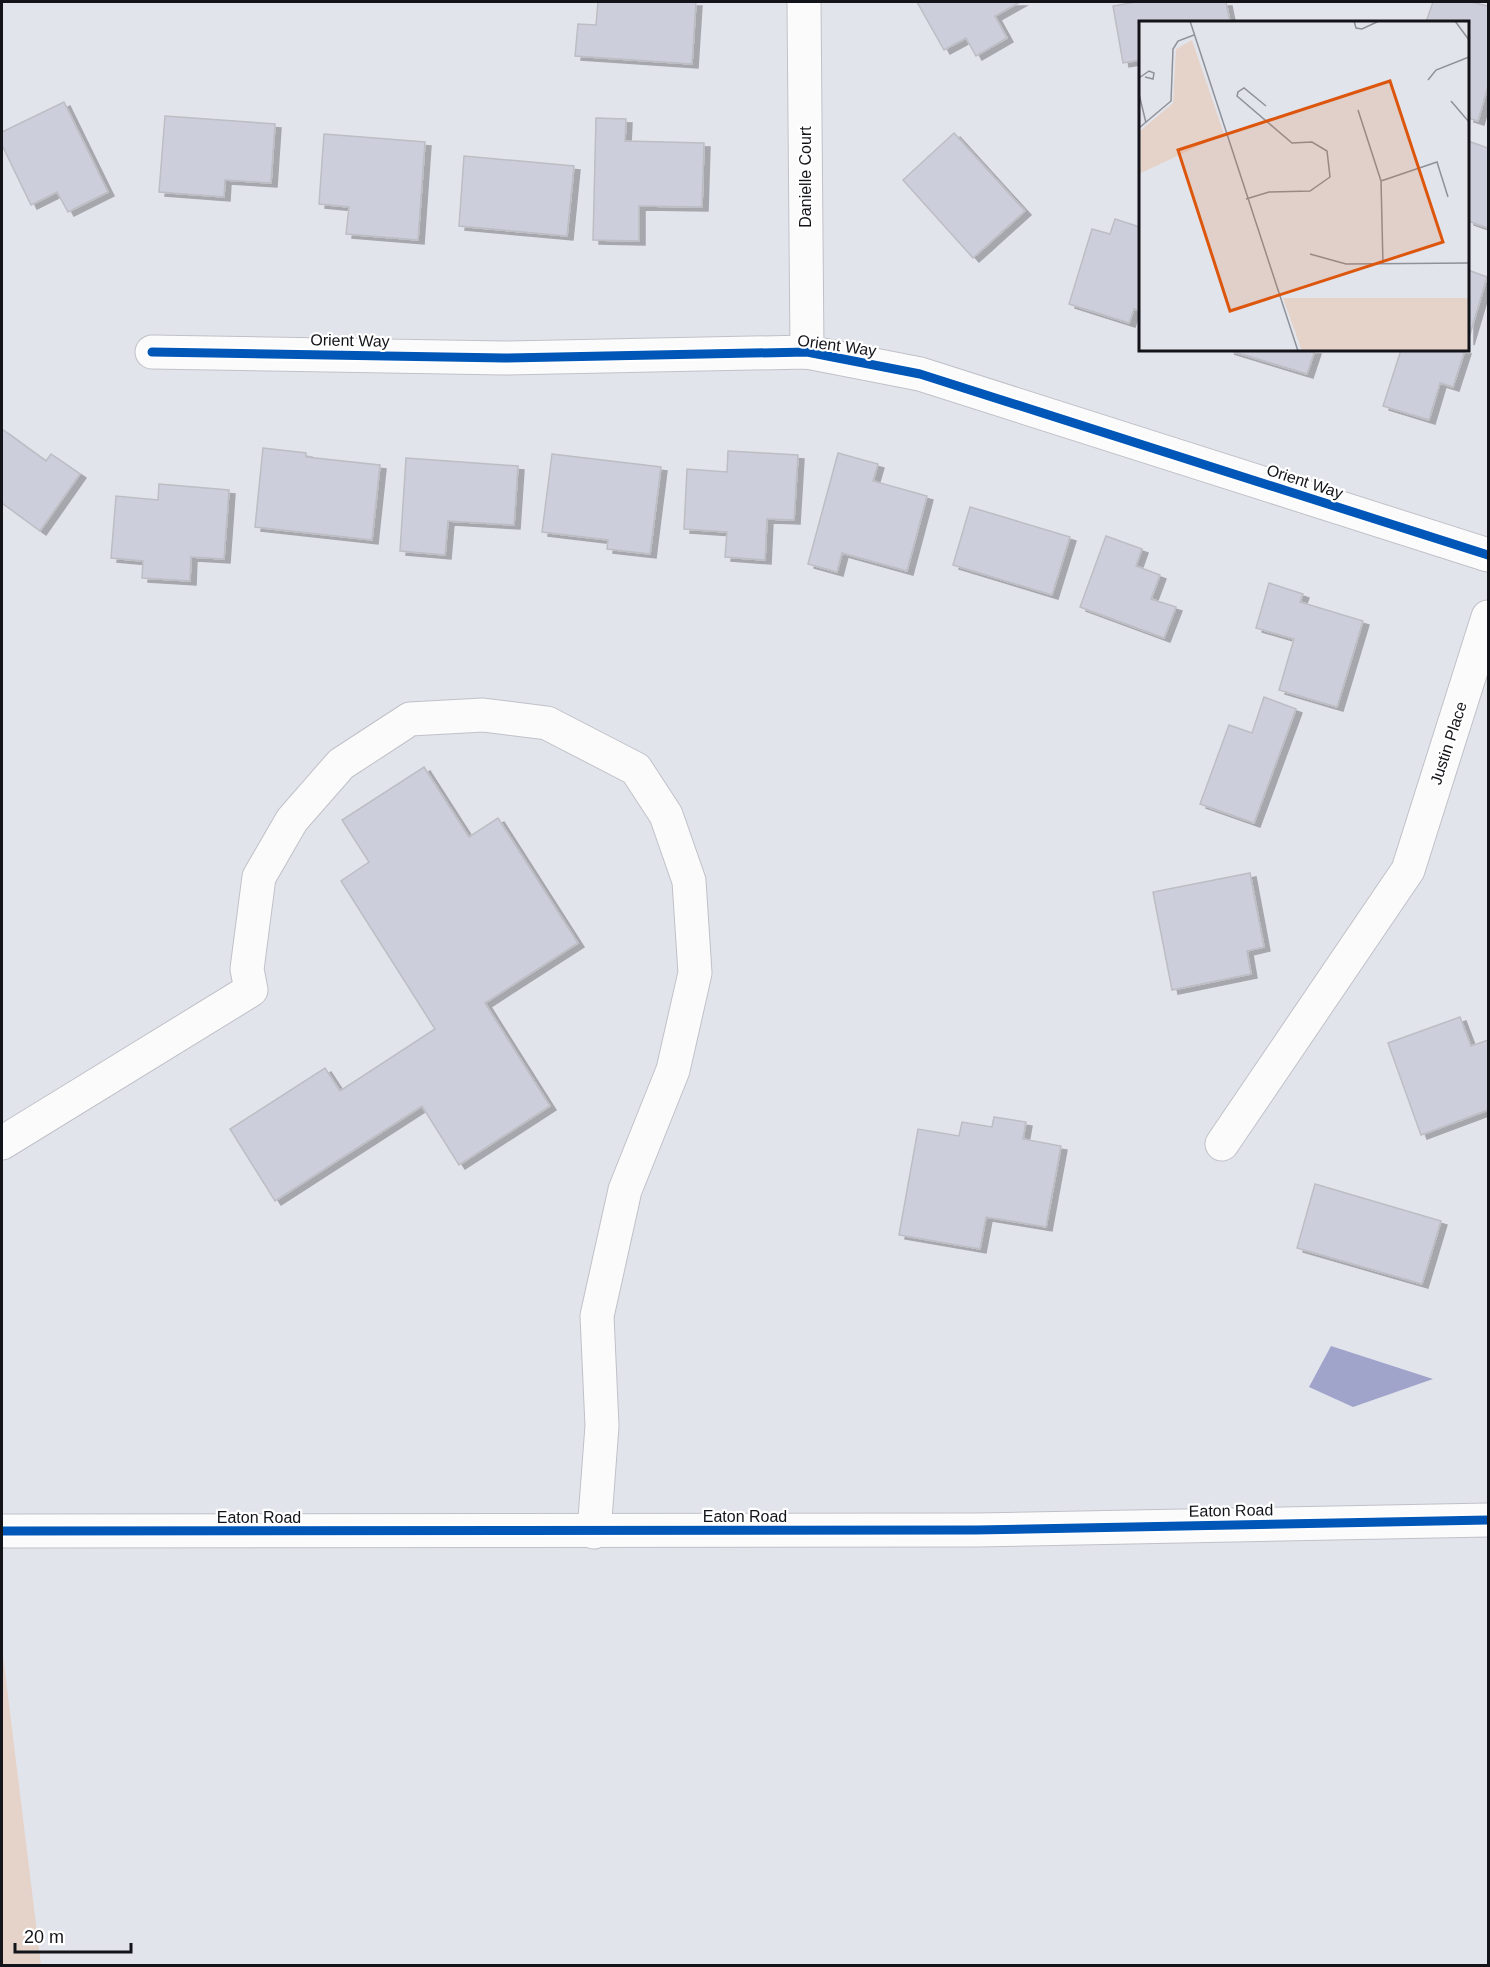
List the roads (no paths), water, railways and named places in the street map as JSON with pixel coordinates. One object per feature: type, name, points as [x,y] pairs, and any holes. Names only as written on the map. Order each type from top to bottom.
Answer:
[{"type":"street","name":"Danielle Court","points":[[804,2],[807,352]]},
{"type":"street","name":"Orient Way","points":[[152,352],[504,358],[807,352],[920,374],[1488,555]]},
{"type":"street","name":"Justin Place","points":[[1222,1144],[1408,870],[1488,616]]},
{"type":"street","points":[[2,1143],[251,990],[247,969],[259,877],[292,820],[341,764],[410,719],[483,715],[547,723],[636,769],[666,815],[689,881],[695,974],[673,1070],[625,1190],[597,1316],[602,1426],[594,1532]]},
{"type":"street","name":"Eaton Road","points":[[2,1532],[976,1530],[1488,1520]]},
{"type":"water","points":[[1331,1346],[1433,1379],[1353,1407],[1309,1387]]}]
